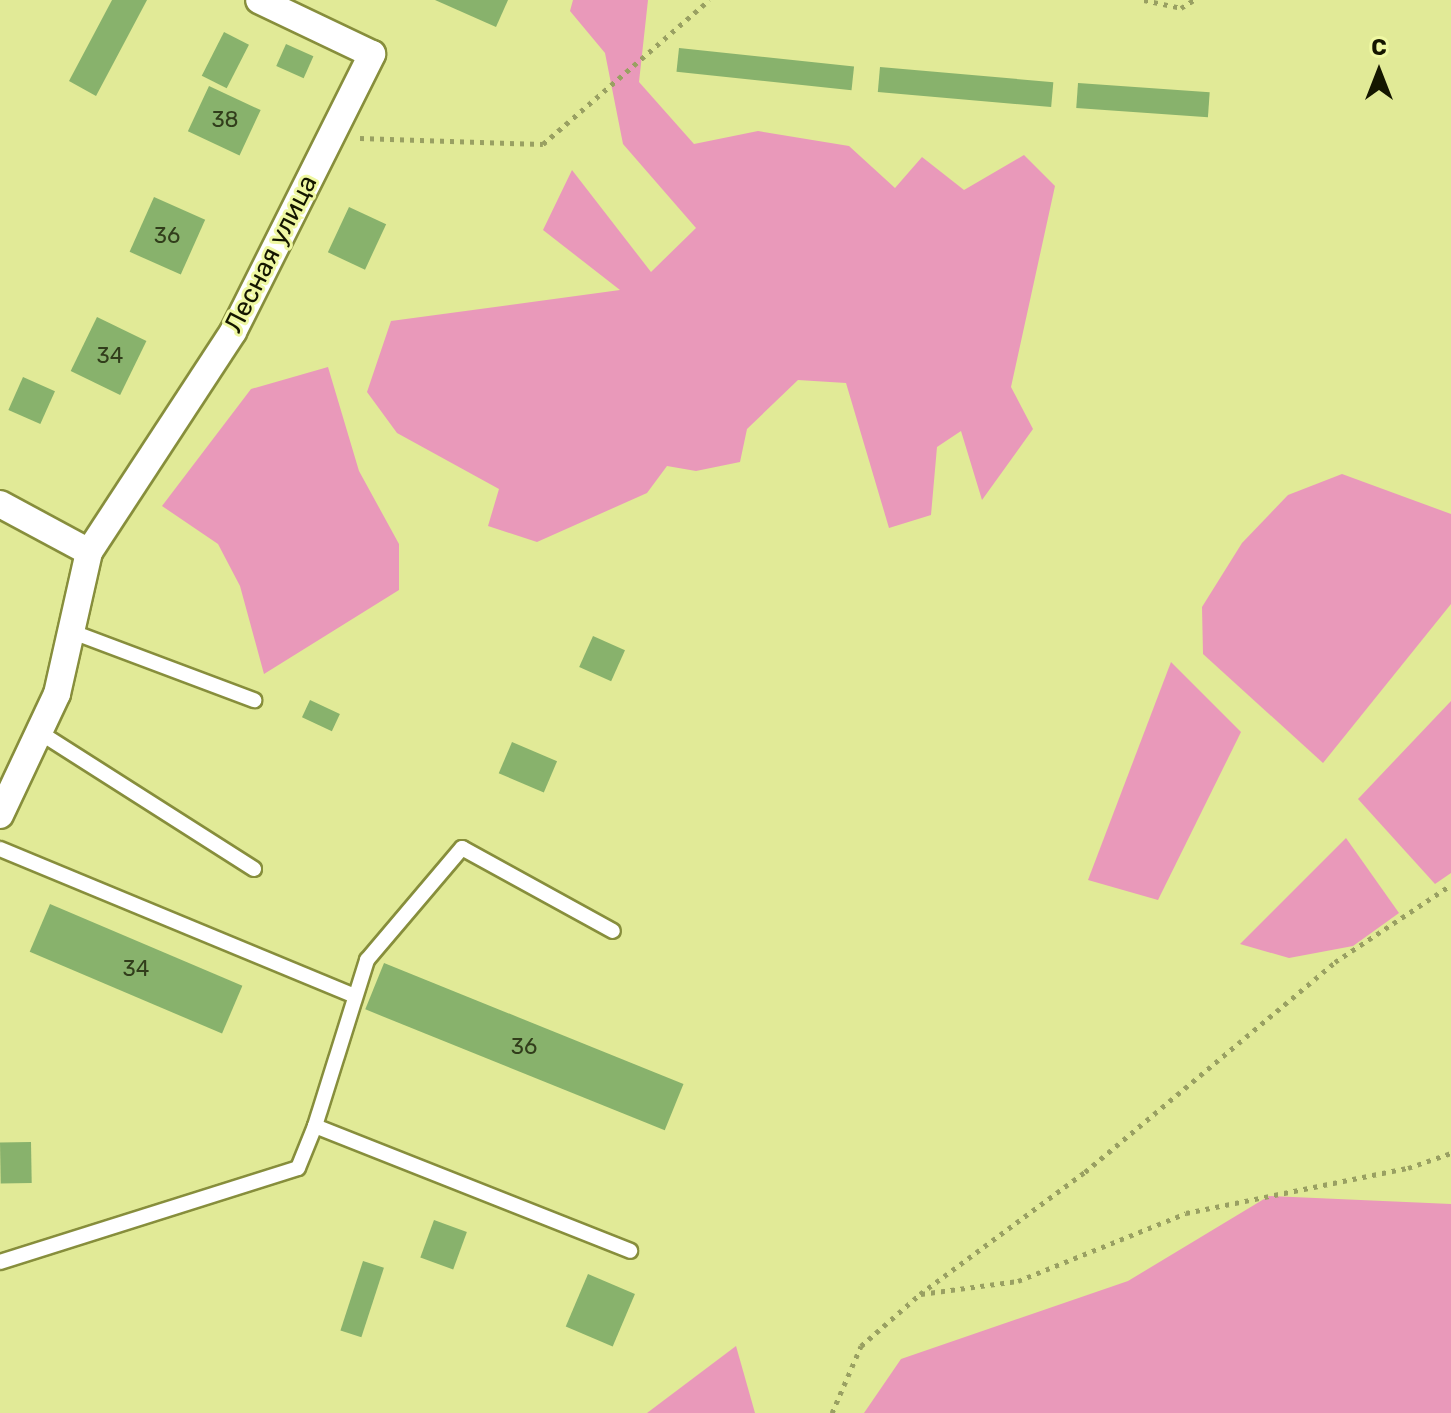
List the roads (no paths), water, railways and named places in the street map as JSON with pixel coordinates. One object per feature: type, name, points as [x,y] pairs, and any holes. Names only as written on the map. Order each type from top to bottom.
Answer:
[{"type":"street","name":"Лесная улица","points":[[0,815],[57,694],[89,552],[233,332],[372,54],[259,0]]},
{"type":"street","points":[[0,504],[89,552]]},
{"type":"lane","points":[[70,631],[254,700]]},
{"type":"lane","points":[[39,732],[254,869]]},
{"type":"lane","points":[[0,1262],[298,1168],[315,1126],[367,960],[462,848],[613,931]]},
{"type":"lane","points":[[0,849],[355,996]]},
{"type":"lane","points":[[315,1126],[630,1251]]}]
